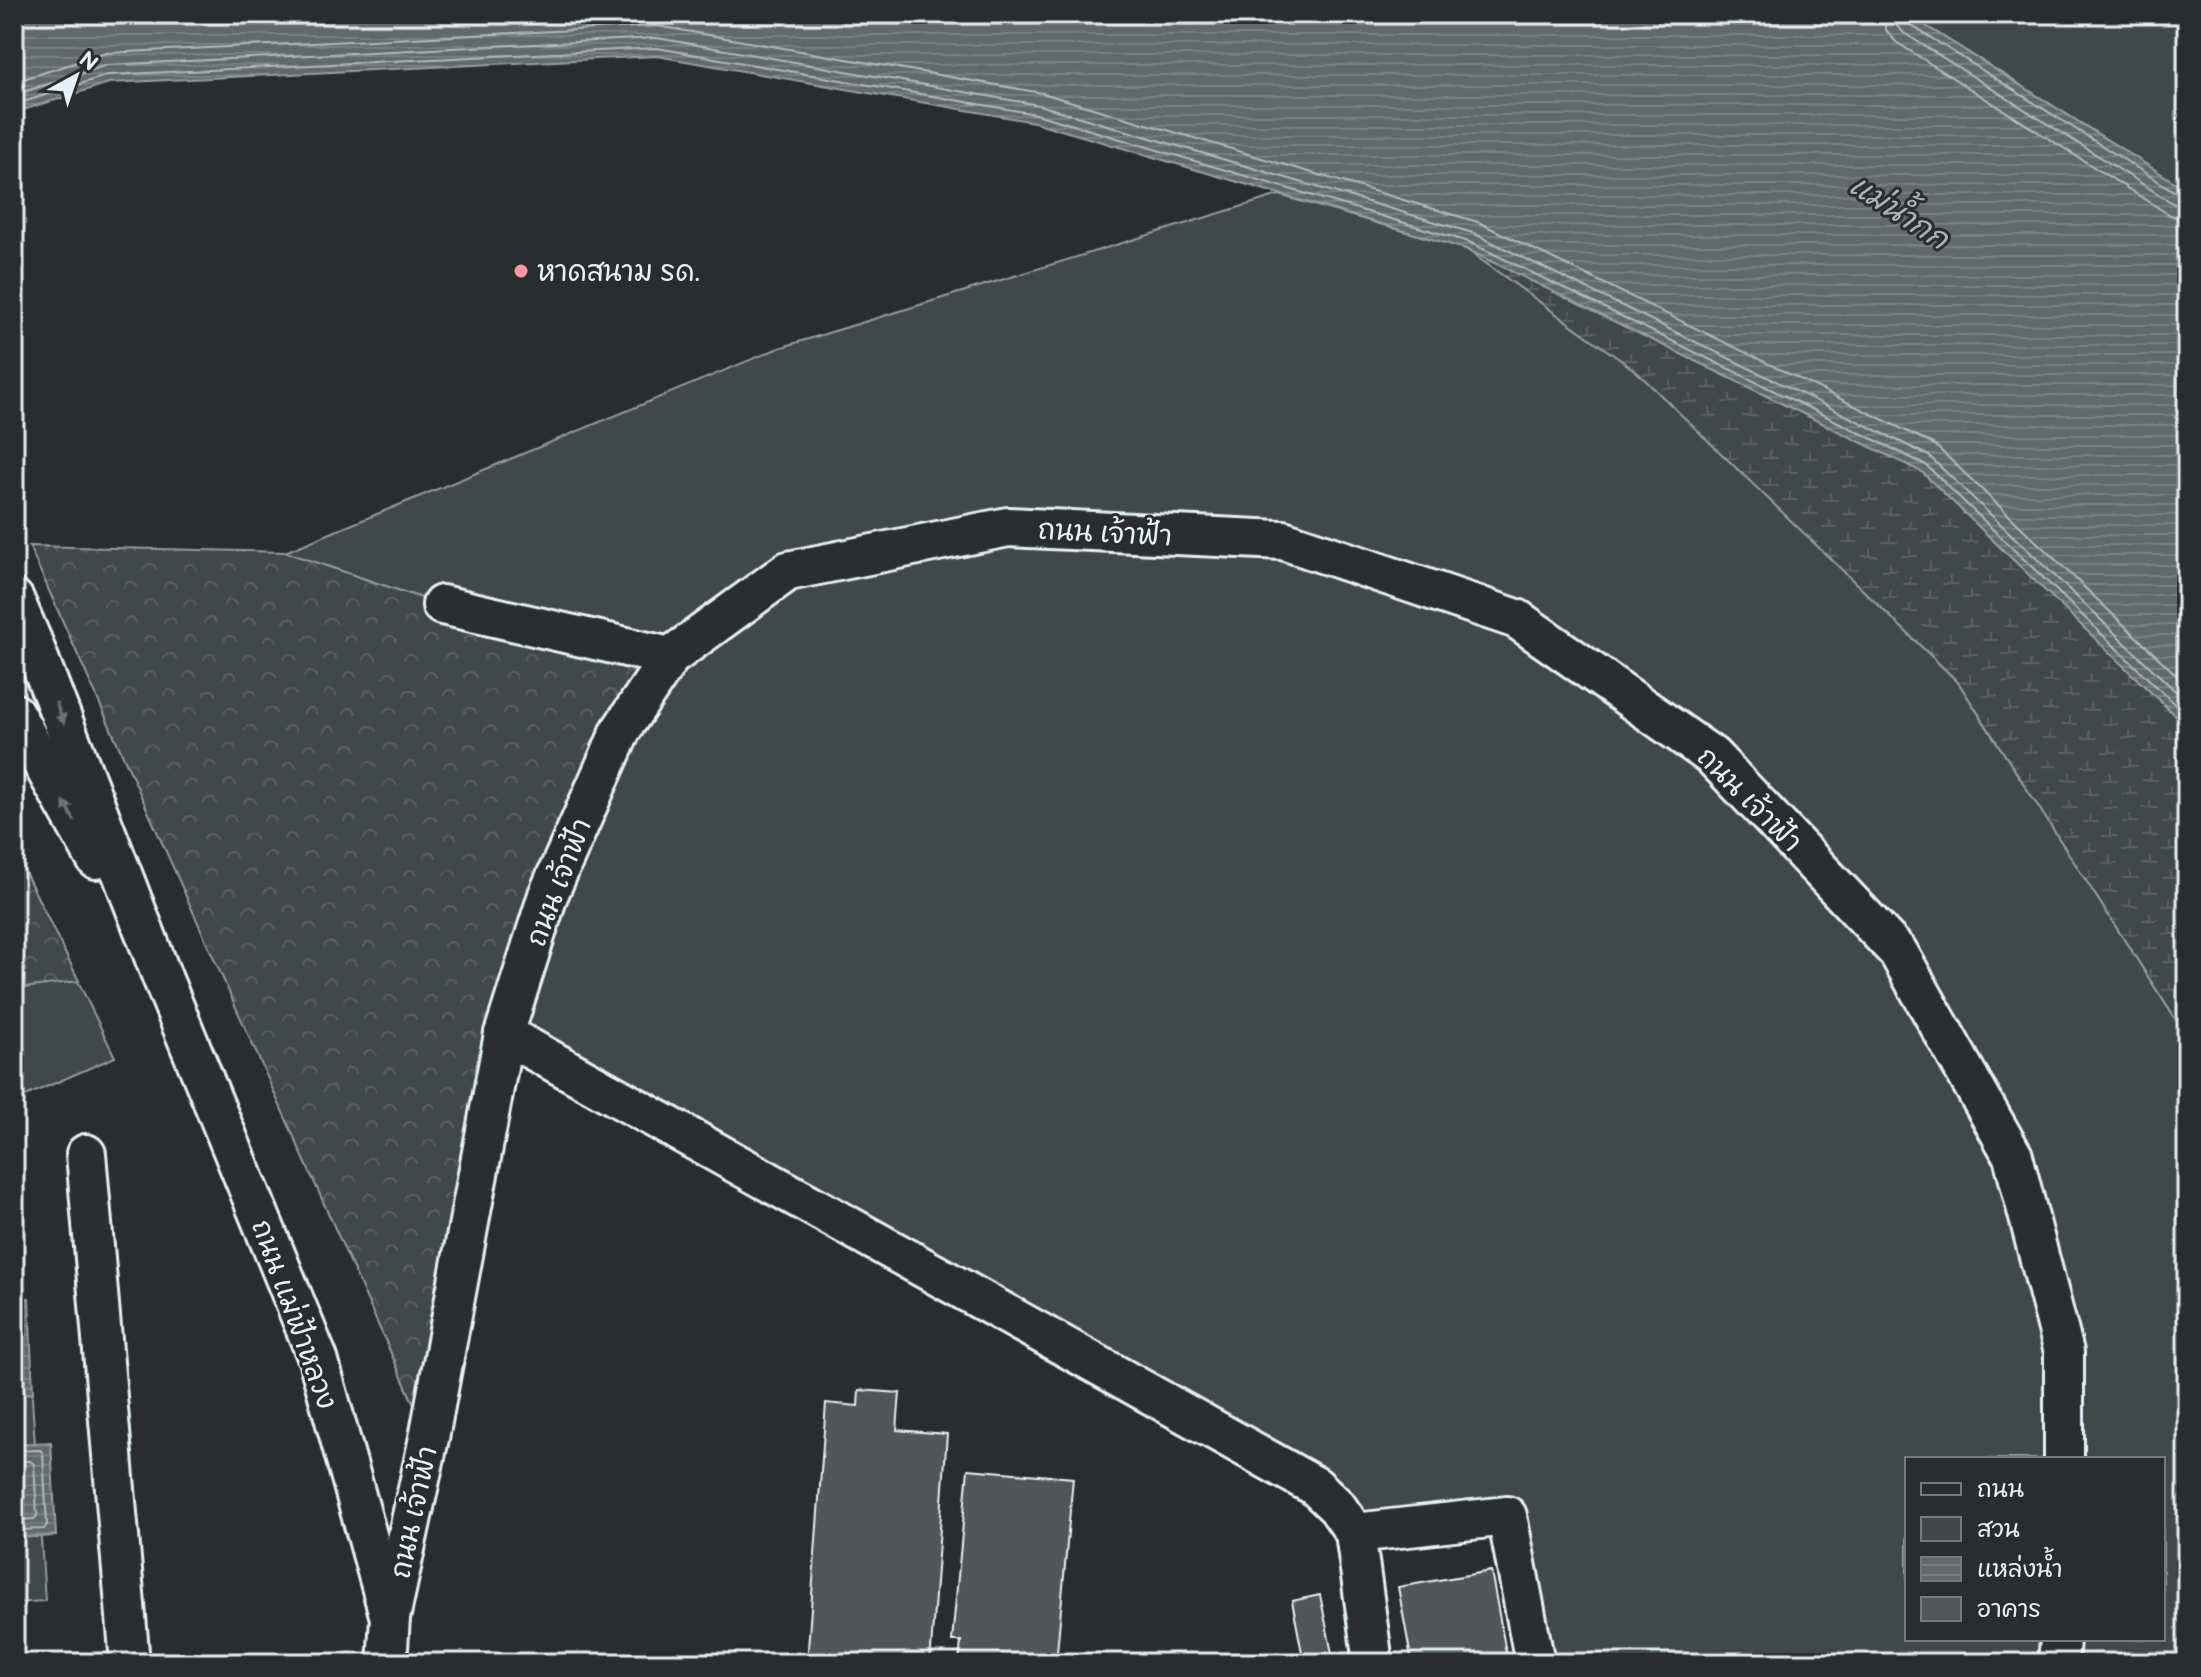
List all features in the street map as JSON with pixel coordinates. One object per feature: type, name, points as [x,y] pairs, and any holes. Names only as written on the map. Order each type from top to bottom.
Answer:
[{"type":"street","name":"ถนน เจ้าฟ้า","points":[[390,1618],[429,1438],[504,1034],[548,895],[621,730],[670,657],[788,571],[1008,527],[1283,540],[1517,619],[1712,756],[1898,952],[2013,1156],[2064,1352],[2064,1457]]},
{"type":"street","name":"ถนน แม่ฟ้าหลวง","points":[[14,599],[162,977],[318,1359],[390,1618],[387,1663]]},
{"type":"street","points":[[442,605],[670,657]]},
{"type":"street","name":"ถนน แม่ฟ้าหลวง","points":[[14,713],[162,977]]},
{"type":"street","points":[[504,1034],[1315,1486],[1337,1507],[1355,1533],[1373,1663]]},
{"type":"street","points":[[86,1154],[130,1663]]},
{"type":"street","points":[[1355,1533],[1507,1516],[1535,1663]]},
{"type":"street","points":[[2058,1663],[2060,1641]]},
{"type":"green space","points":[[1907,14],[2187,14],[2187,190]]},
{"type":"green space","points":[[1279,195],[1466,249],[1636,371],[1958,682],[2187,1037],[2187,1663],[1535,1663],[1507,1517],[1355,1533],[1337,1507],[504,1034],[442,605],[285,552],[779,348]]},
{"type":"green space","points":[[1466,249],[1922,472],[2187,727],[2187,1037],[1958,682],[1636,371]]},
{"type":"green space","points":[[29,546],[285,552],[442,605],[670,657],[548,895],[429,1438]]},
{"type":"green space","points":[[14,850],[115,1057],[14,1101]]},
{"type":"green space","points":[[14,850],[79,981],[14,989]]},
{"type":"green space","points":[[14,1118],[45,1601],[14,1603]]},
{"type":"water","name":"แม่น้ำกก","points":[[14,14],[1907,14],[2187,190],[2187,727],[1922,472],[1466,249],[1034,122],[657,56],[109,83],[14,113]]},
{"type":"water","points":[[16,1159],[21,1254],[14,1254]]},
{"type":"water","points":[[29,1298],[33,1393],[14,1394],[14,1299]]},
{"type":"water","points":[[51,1442],[56,1536],[14,1538],[14,1444]]},
{"type":"building","points":[[859,1390],[900,1393],[897,1430],[947,1434],[930,1663],[807,1663],[826,1403],[858,1406]]},
{"type":"building","points":[[968,1469],[1073,1478],[1056,1663],[959,1663],[961,1641],[952,1641]]},
{"type":"building","points":[[1491,1571],[1508,1663],[1412,1663],[1398,1587]]},
{"type":"building","points":[[1320,1595],[1334,1663],[1304,1663],[1292,1601]]},
{"type":"place","name":"หาดสนาม รด.","points":[[521,271]]}]
